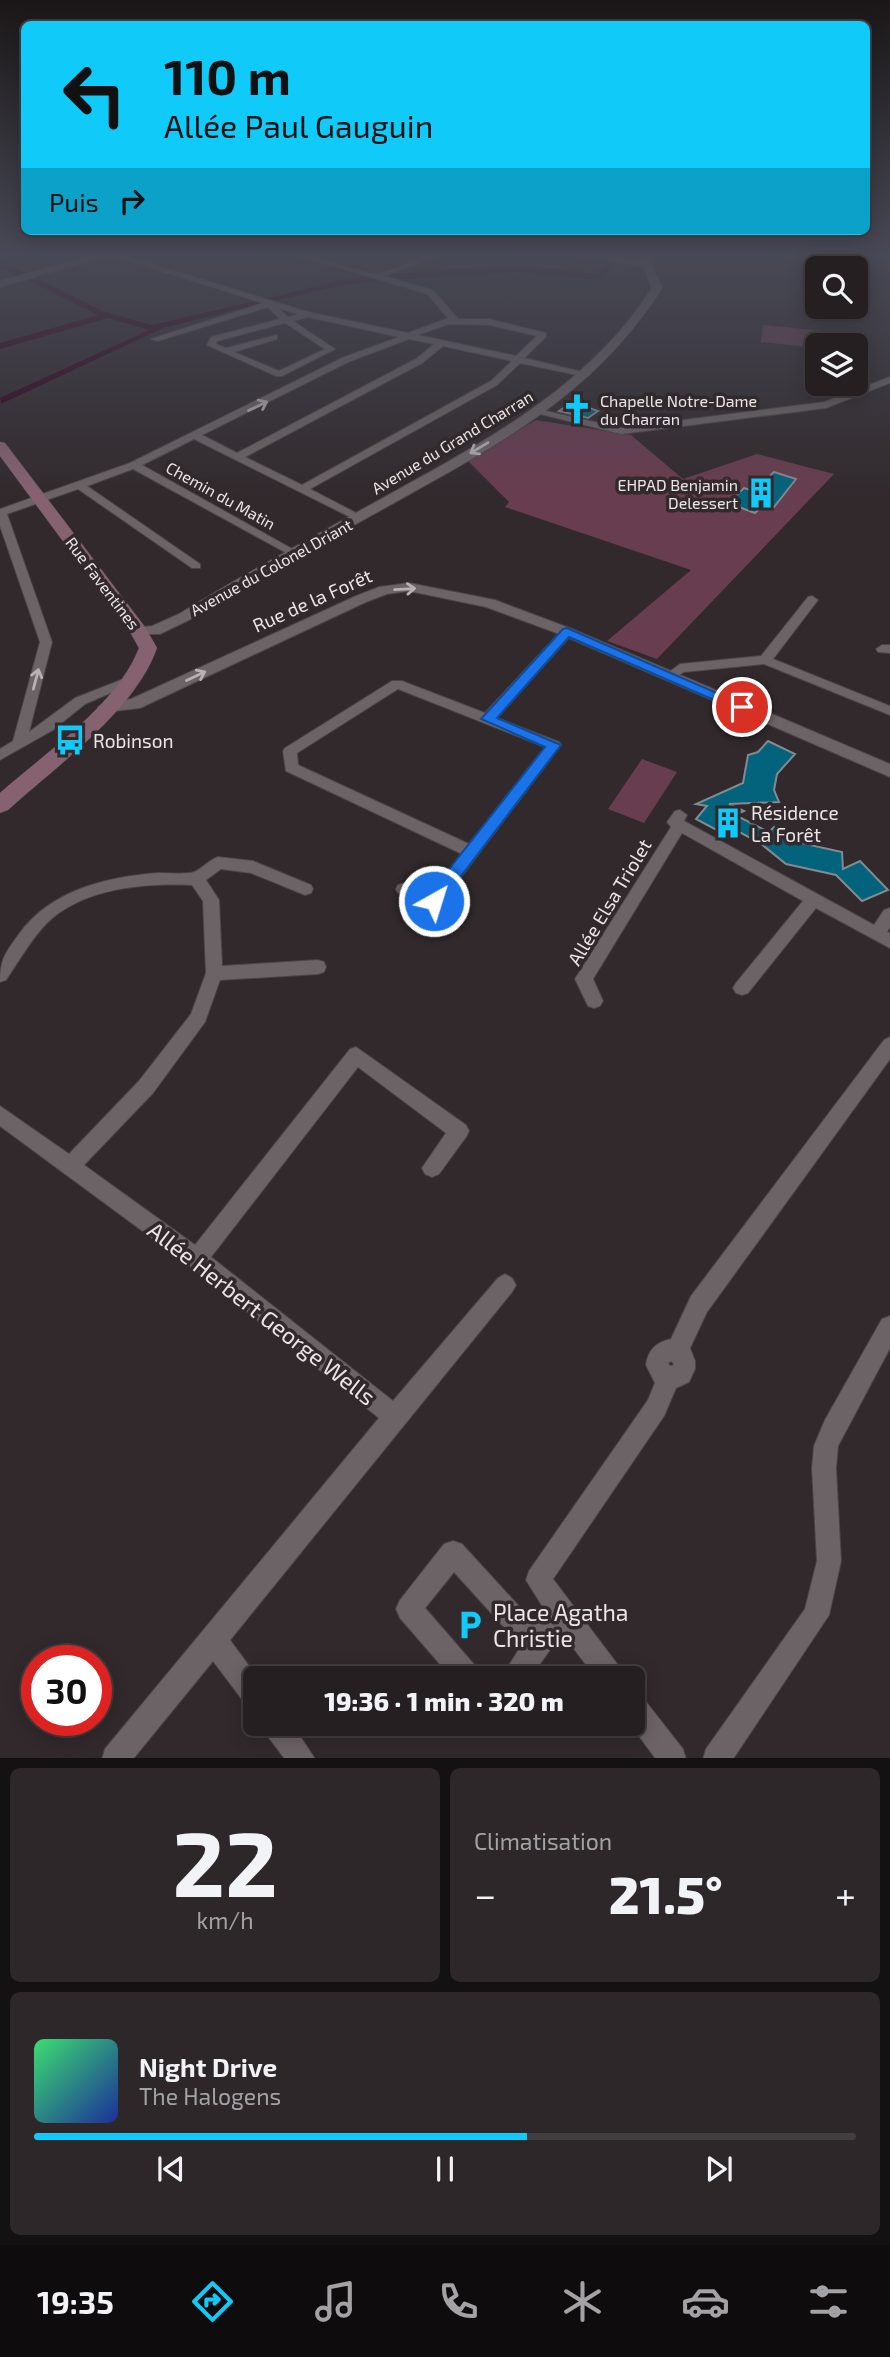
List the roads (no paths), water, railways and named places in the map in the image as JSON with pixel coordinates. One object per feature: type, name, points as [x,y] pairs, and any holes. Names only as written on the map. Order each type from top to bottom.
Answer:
[{"type":"main road","name":"Rue Faventines","points":[[0,446],[139,631],[145,641],[147,654],[144,664],[131,681],[106,707],[0,805]]},
{"type":"street","points":[[155,339],[168,335]]},
{"type":"street","points":[[229,335],[214,339],[211,345],[279,374],[331,349],[309,335]]},
{"type":"street","points":[[396,335],[586,374]]},
{"type":"street","points":[[19,744],[46,642],[1,513],[134,465],[345,360],[410,335]]},
{"type":"street","points":[[303,489],[478,394],[494,383],[543,335]]},
{"type":"street","name":"Avenue du Grand Charran","points":[[196,436],[358,518],[567,392],[624,335]]},
{"type":"street","points":[[226,351],[274,337]]},
{"type":"street","points":[[238,456],[419,361],[440,344]]},
{"type":"street","points":[[537,412],[621,431],[826,405],[890,380]]},
{"type":"street","name":"Chemin du Matin","points":[[134,465],[292,553]]},
{"type":"street","points":[[79,485],[196,566]]},
{"type":"street","name":"Avenue du Colonel Driant","points":[[139,631],[155,631],[184,617],[292,553],[358,518]]},
{"type":"street","name":"Rue de la Forêt","points":[[106,707],[122,707],[149,698],[384,590],[409,587],[490,603],[567,632],[890,771]]},
{"type":"street","points":[[765,660],[812,600]]},
{"type":"street","name":"Avenue du Colonel Driant","points":[[147,654],[184,617]]},
{"type":"street","points":[[488,719],[567,632]]},
{"type":"street","points":[[671,676],[680,668],[765,660],[890,711]]},
{"type":"street","points":[[0,755],[48,727],[80,701],[131,681]]},
{"type":"street","points":[[404,888],[434,901],[472,852],[554,745],[397,684],[290,751],[291,768],[472,852]]},
{"type":"street","name":"Allée Elsa Triolet","points":[[594,1001],[584,979],[680,820],[814,899]]},
{"type":"street","points":[[0,975],[45,915],[79,895],[108,887],[179,878],[196,879],[218,863],[253,867],[305,890]]},
{"type":"street","points":[[69,1167],[146,1087],[199,1017],[214,973],[211,900],[196,879]]},
{"type":"street","points":[[742,988],[814,899],[884,938],[890,914]]},
{"type":"street","points":[[214,973],[318,967]]},
{"type":"street","points":[[603,1666],[538,1580],[656,1408],[669,1378],[662,1373],[658,1360],[661,1353],[668,1350],[677,1352],[699,1304],[890,1045]]},
{"type":"street","points":[[197,1259],[356,1055],[458,1131],[432,1168]]},
{"type":"street","name":"Allée Herbert George Wells","points":[[0,1115],[197,1259],[393,1415],[214,1641],[116,1758]]},
{"type":"street","points":[[393,1415],[505,1284]]},
{"type":"street","points":[[717,1758],[816,1615],[829,1561],[824,1468],[826,1446],[833,1428],[890,1327]]},
{"type":"street","points":[[459,1666],[409,1609],[453,1553],[537,1645]]},
{"type":"street","points":[[522,1666],[562,1611]]},
{"type":"street","points":[[214,1641],[243,1680]]},
{"type":"street","points":[[645,1722],[672,1758]]},
{"type":"street","points":[[285,1736],[301,1758]]},
{"type":"waterway","points":[[0,346],[39,335]]},
{"type":"waterway","points":[[1,401],[146,335]]},
{"type":"place","name":"Chapelle Notre-Dame du Charran","points":[[577,409]]},
{"type":"place","name":"EHPAD Benjamin Delessert","points":[[761,493]]},
{"type":"place","name":"Robinson","points":[[70,740]]},
{"type":"place","name":"Résidence La Forêt","points":[[728,823]]},
{"type":"place","name":"Place Agatha Christie","points":[[470,1625]]}]
